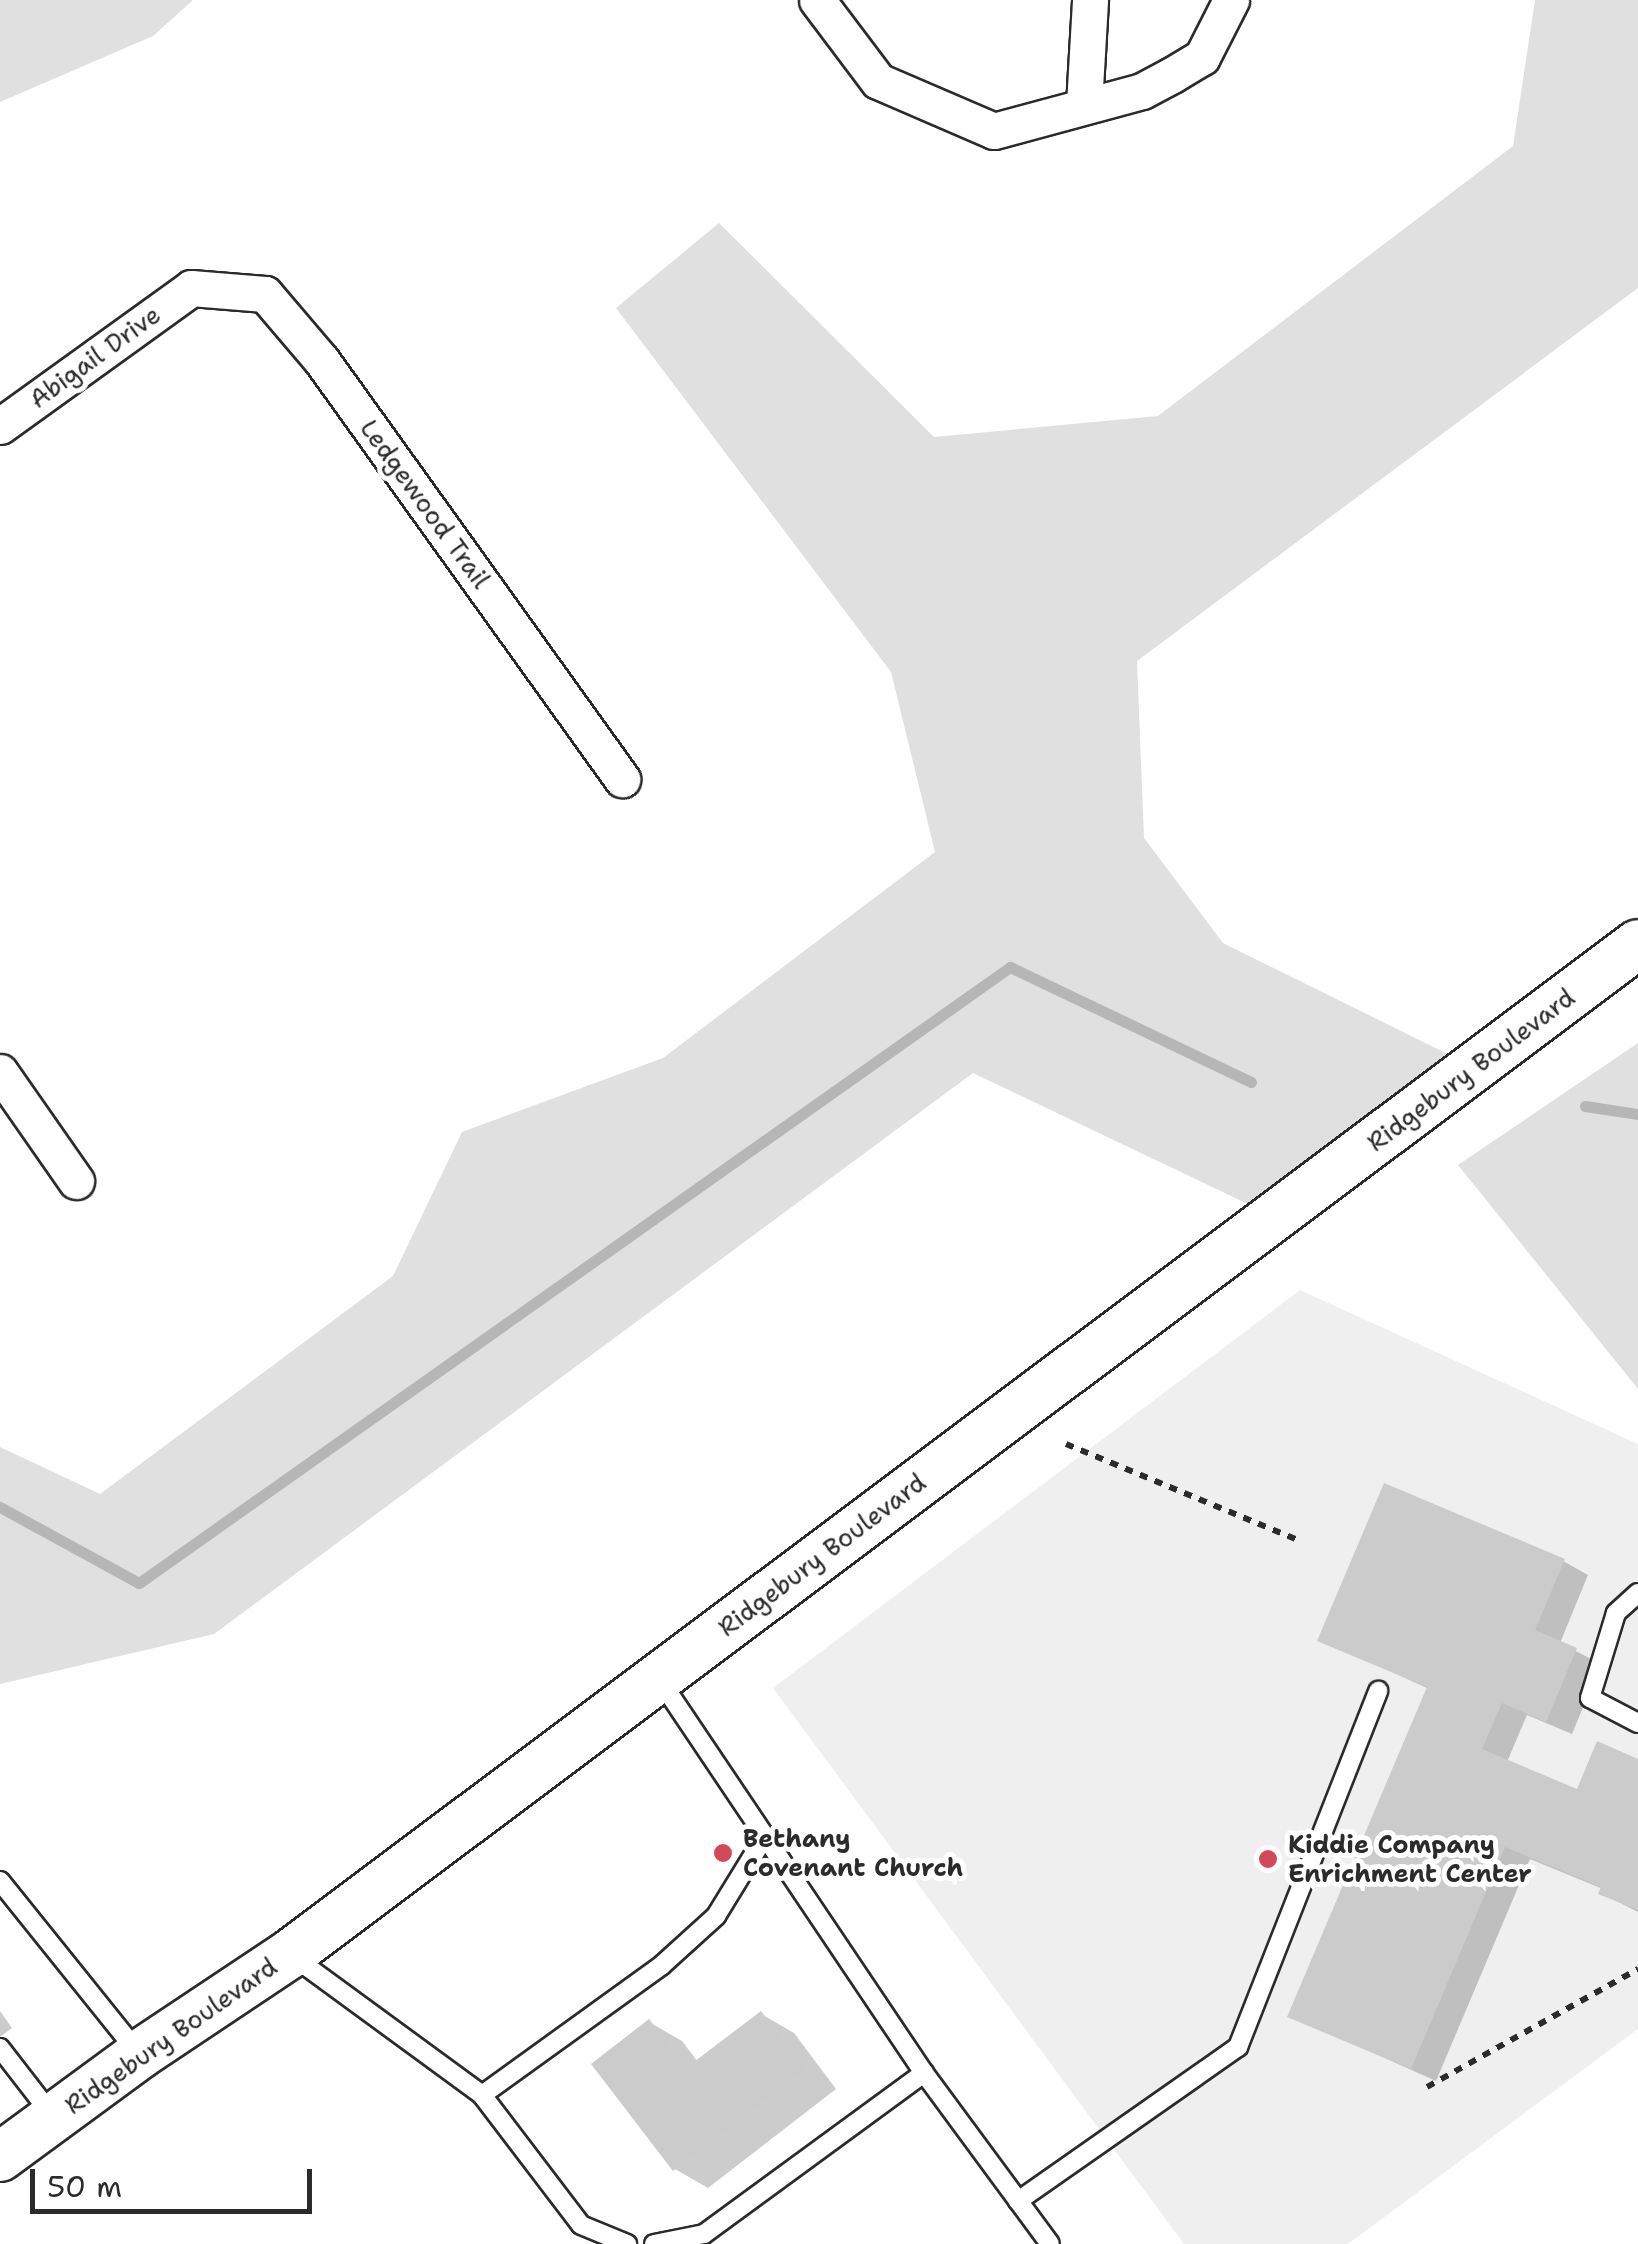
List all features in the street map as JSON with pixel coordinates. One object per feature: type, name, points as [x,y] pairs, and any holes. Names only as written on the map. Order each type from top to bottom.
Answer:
[{"type":"street","points":[[817,0],[878,80],[994,132],[1142,90],[1202,57],[1231,0]]},
{"type":"street","points":[[1084,105],[1090,0]]},
{"type":"street","name":"Abigail Drive","points":[[0,426],[191,288]]},
{"type":"street","name":"Ledgewood Trail","points":[[191,288],[265,294],[322,361],[622,779]]},
{"type":"street","name":"Ridgebury Boulevard","points":[[0,2157],[140,2054],[290,1954],[1638,944]]},
{"type":"street","points":[[0,1072],[76,1180]]},
{"type":"lane","points":[[1638,1592],[1616,1613],[1590,1698],[1638,1723]]},
{"type":"lane","points":[[659,1678],[924,2073],[1050,2244]]},
{"type":"lane","points":[[1018,2201],[1238,2048],[1378,1691]]},
{"type":"lane","points":[[482,2095],[662,1965],[716,1916],[765,1836]]},
{"type":"lane","points":[[2,1886],[140,2054]]},
{"type":"lane","points":[[290,1954],[482,2095],[582,2226],[627,2244]]},
{"type":"lane","points":[[0,2048],[54,2118]]},
{"type":"lane","points":[[654,2244],[704,2234],[924,2073]]},
{"type":"path","points":[[1066,1444],[1300,1541]]},
{"type":"path","points":[[1427,2087],[1638,1969]]},
{"type":"shaded area","points":[[0,0],[193,0],[153,36],[0,102]]},
{"type":"shaded area","points":[[1535,0],[1638,0],[1638,288],[1137,661],[1144,838],[1223,943],[1474,1067],[1275,1217],[973,1073],[214,1634],[0,1684],[0,1447],[100,1494],[393,1276],[462,1132],[663,1058],[935,852],[891,672],[616,308],[719,223],[934,437],[1158,416],[1513,146]]},
{"type":"shaded area","points":[[1638,1043],[1638,1389],[1458,1165]]},
{"type":"shaded area","name":"Kiddie Company Enrichment Center","points":[[1300,1290],[1638,1444],[1638,2029],[1348,2244],[1184,2244],[773,1688]]},
{"type":"building","name":"Kiddie Company Enrichment Center","points":[[1384,1483],[1565,1559],[1535,1630],[1577,1648],[1546,1722],[1502,1703],[1482,1749],[1577,1789],[1597,1741],[1638,1759],[1638,1910],[1598,1894],[1601,1887],[1505,1847],[1411,2069],[1287,2017],[1427,1687],[1317,1641]]},
{"type":"building","points":[[761,2011],[805,2069],[673,2171],[591,2064],[649,2019],[686,2068]]},
{"type":"waterway","points":[[0,1507],[139,1583],[1010,967],[1251,1082]]},
{"type":"waterway","points":[[1585,1106],[1638,1114]]},
{"type":"place","name":"Bethany Covenant Church","points":[[723,1853]]},
{"type":"place","name":"Kiddie Company Enrichment Center","points":[[1268,1859]]}]
